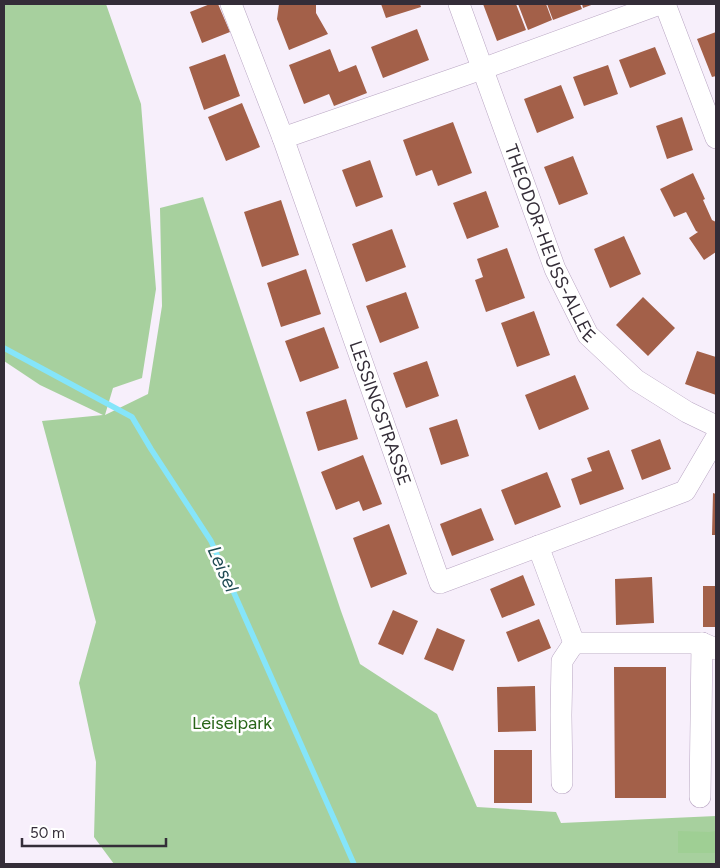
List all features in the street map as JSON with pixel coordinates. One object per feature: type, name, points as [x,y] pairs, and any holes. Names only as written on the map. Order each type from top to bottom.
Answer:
[{"type":"street","points":[[231,4],[283,138],[482,69],[660,4]]},
{"type":"street","name":"THEODOR-HEUSS-ALLEE","points":[[458,4],[555,270],[588,335],[636,380],[687,412],[716,426]]},
{"type":"street","points":[[665,4],[716,138]]},
{"type":"street","name":"LESSINGSTRASSE","points":[[283,138],[440,583],[684,491],[716,438]]},
{"type":"street","points":[[538,546],[574,643]]},
{"type":"street","points":[[574,643],[709,646],[700,797]]},
{"type":"street","points":[[562,783],[560,715],[562,661],[574,643]]},
{"type":"green space","name":"Leiselpark","points":[[4,4],[106,4],[141,104],[156,289],[142,378],[113,388],[105,415],[148,394],[162,306],[160,208],[203,197],[360,664],[437,714],[477,807],[556,812],[561,823],[716,816],[716,864],[114,864],[94,837],[96,762],[79,683],[96,622],[42,421],[103,415],[40,385],[4,361]]},
{"type":"green space","points":[[678,831],[716,831],[716,853],[678,853]]},
{"type":"building","points":[[210,4],[218,4],[230,32],[202,43],[190,12]]},
{"type":"building","points":[[279,4],[316,4],[316,13],[328,34],[289,50],[277,19]]},
{"type":"building","points":[[381,4],[420,4],[421,7],[386,18]]},
{"type":"building","points":[[483,4],[516,4],[526,30],[497,41]]},
{"type":"building","points":[[518,4],[546,4],[552,20],[528,30]]},
{"type":"building","points":[[547,4],[580,4],[582,9],[553,20]]},
{"type":"building","points":[[582,4],[594,4],[583,8]]},
{"type":"building","points":[[417,29],[429,60],[383,78],[371,47]]},
{"type":"building","points":[[716,32],[716,76],[712,77],[697,39]]},
{"type":"building","points":[[655,47],[666,74],[630,88],[619,60]]},
{"type":"building","points":[[330,49],[339,72],[356,65],[367,93],[334,106],[329,94],[304,104],[289,65]]},
{"type":"building","points":[[225,54],[240,96],[204,110],[189,67]]},
{"type":"building","points":[[608,65],[618,94],[584,106],[573,77]]},
{"type":"building","points":[[561,85],[574,118],[537,133],[524,99]]},
{"type":"building","points":[[242,103],[260,147],[226,161],[208,117]]},
{"type":"building","points":[[682,117],[693,150],[667,159],[656,126]]},
{"type":"building","points":[[453,122],[472,173],[438,186],[432,170],[416,176],[403,140]]},
{"type":"building","points":[[573,156],[588,194],[559,205],[544,167]]},
{"type":"building","points":[[370,160],[383,197],[356,207],[342,170]]},
{"type":"building","points":[[693,173],[712,220],[716,222],[716,252],[704,260],[689,238],[698,232],[686,212],[674,217],[660,189]]},
{"type":"building","points":[[486,191],[499,227],[467,239],[453,203]]},
{"type":"building","points":[[281,200],[299,255],[262,267],[244,212]]},
{"type":"building","points":[[392,229],[406,267],[366,282],[352,244]]},
{"type":"building","points":[[624,236],[641,274],[610,288],[594,249]]},
{"type":"building","points":[[507,248],[525,298],[486,312],[475,280],[483,277],[477,259]]},
{"type":"building","points":[[306,269],[321,314],[281,327],[267,283]]},
{"type":"building","points":[[406,292],[419,328],[380,343],[366,306]]},
{"type":"building","points":[[643,297],[675,328],[648,356],[616,325]]},
{"type":"building","points":[[534,311],[550,355],[517,367],[501,323]]},
{"type":"building","points":[[324,327],[339,368],[300,382],[285,341]]},
{"type":"building","points":[[697,351],[716,357],[716,395],[685,384]]},
{"type":"building","points":[[427,361],[439,396],[406,408],[393,373]]},
{"type":"building","points":[[575,375],[589,409],[539,430],[525,395]]},
{"type":"building","points":[[346,399],[358,439],[318,451],[306,412]]},
{"type":"building","points":[[457,419],[469,456],[441,465],[429,428]]},
{"type":"building","points":[[660,439],[671,469],[642,480],[631,450]]},
{"type":"building","points":[[609,450],[624,489],[580,505],[571,479],[592,471],[587,458]]},
{"type":"building","points":[[363,455],[382,504],[363,511],[359,501],[336,510],[321,472]]},
{"type":"building","points":[[547,472],[561,507],[515,525],[501,490]]},
{"type":"building","points":[[713,493],[716,494],[716,535],[712,535]]},
{"type":"building","points":[[481,508],[494,540],[452,556],[440,524]]},
{"type":"building","points":[[389,524],[407,574],[371,588],[353,538]]},
{"type":"building","points":[[523,575],[535,605],[502,618],[490,589]]},
{"type":"building","points":[[652,577],[654,623],[616,625],[615,579]]},
{"type":"building","points":[[703,586],[716,586],[716,627],[703,627]]},
{"type":"building","points":[[393,610],[418,621],[403,655],[378,644]]},
{"type":"building","points":[[539,619],[551,648],[518,662],[506,632]]},
{"type":"building","points":[[437,628],[465,640],[453,671],[424,659]]},
{"type":"building","points":[[614,667],[666,667],[666,798],[615,798]]},
{"type":"building","points":[[535,686],[536,731],[498,732],[497,687]]},
{"type":"building","points":[[494,750],[532,750],[532,803],[494,803]]},
{"type":"waterway","name":"Leisel","points":[[4,348],[132,417],[211,541],[354,864]]}]
